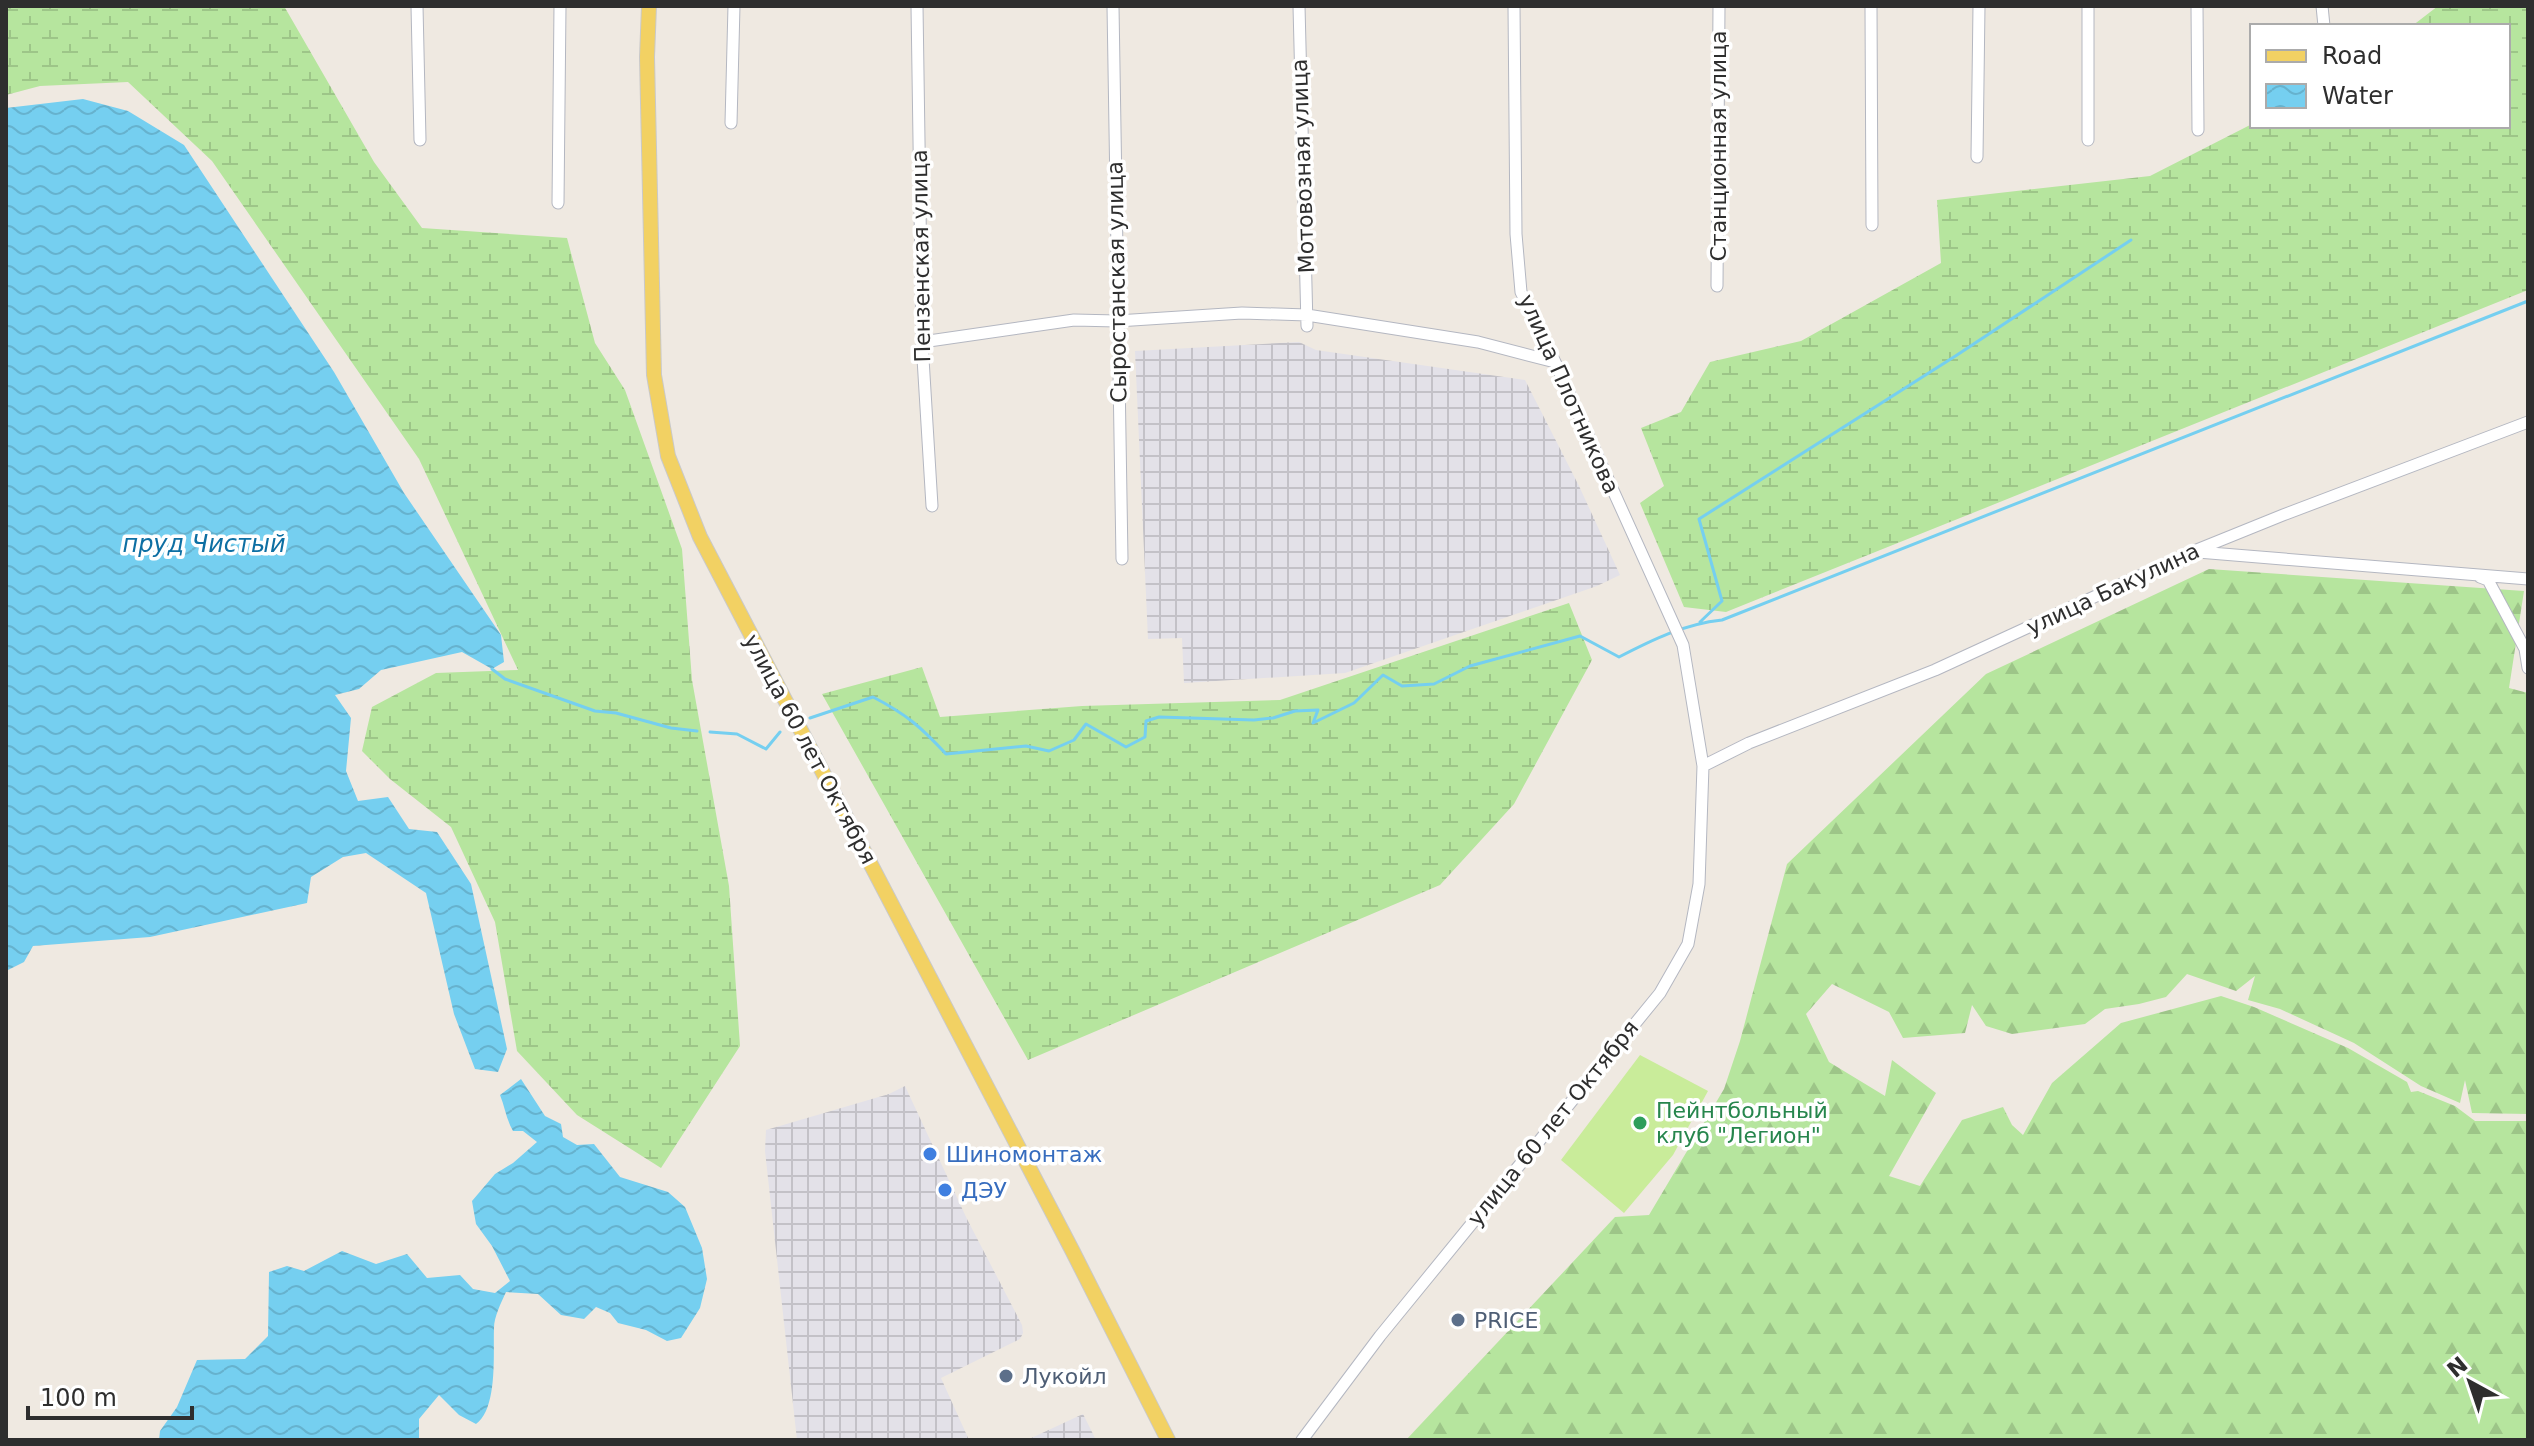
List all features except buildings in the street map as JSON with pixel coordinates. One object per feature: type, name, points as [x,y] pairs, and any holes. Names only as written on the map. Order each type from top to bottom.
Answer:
[{"type":"main road","name":"улица 60 лет Октября","points":[[649,6],[647,72],[654,375],[668,456],[700,537],[1168,1440]]},
{"type":"street","points":[[417,6],[420,140]]},
{"type":"street","points":[[558,203],[560,6]]},
{"type":"street","points":[[731,123],[734,6]]},
{"type":"street","name":"Пензенская улица","points":[[917,6],[922,342],[932,506]]},
{"type":"street","name":"Сыростанская улица","points":[[1113,6],[1122,559]]},
{"type":"street","name":"Мотовозная улица","points":[[1299,6],[1307,320]]},
{"type":"street","name":"улица Плотникова","points":[[1514,6],[1516,234],[1521,292],[1683,645],[1703,766]]},
{"type":"street","name":"Станционная улица","points":[[1717,286],[1719,6]]},
{"type":"street","points":[[1871,6],[1872,225]]},
{"type":"street","points":[[1977,157],[1979,6]]},
{"type":"street","points":[[2088,6],[2088,140]]},
{"type":"street","points":[[2197,6],[2198,130]]},
{"type":"street","points":[[922,342],[1074,320],[1117,321],[1242,313],[1478,342],[1555,362]]},
{"type":"street","name":"улица Бакулина","points":[[1703,766],[1749,743],[1935,670],[2194,551],[2528,422]]},
{"type":"street","points":[[2194,551],[2528,579]]},
{"type":"street","points":[[2479,576],[2488,580],[2525,649],[2528,668]]},
{"type":"street","name":"улица 60 лет Октября","points":[[1302,1440],[1380,1336],[1660,993],[1688,944],[1699,884],[1703,766]]},
{"type":"shaded area","points":[[1299,342],[1316,350],[1525,380],[1620,575],[1597,586],[1345,673],[1184,683],[1182,638],[1148,639],[1135,351]]},
{"type":"shaded area","points":[[905,1086],[967,1219],[1022,1325],[1023,1333],[1020,1339],[941,1378],[969,1440],[797,1440],[765,1151],[766,1130],[889,1094]]},
{"type":"shaded area","points":[[1083,1414],[1096,1440],[1027,1440]]},
{"type":"green space","points":[[6,6],[284,6],[374,162],[422,228],[567,238],[595,343],[625,390],[682,549],[692,680],[729,886],[740,1046],[661,1168],[577,1115],[517,1051],[495,922],[451,827],[390,779],[362,751],[372,707],[436,673],[518,670],[419,459],[212,161],[128,82],[40,86],[6,95]]},
{"type":"green space","points":[[2438,6],[2528,6],[2528,290],[1726,612],[1684,607],[1640,503],[1664,486],[1641,428],[1681,412],[1710,362],[1801,341],[1941,263],[1937,200],[2150,176],[2250,125],[2250,128],[2510,128],[2510,24],[2415,24]]},
{"type":"green space","points":[[2209,569],[2524,591],[2509,688],[2528,693],[2528,1114],[2472,1113],[2465,1080],[2460,1103],[2421,1086],[2354,1043],[2280,1009],[2248,1000],[2255,976],[2236,991],[2187,974],[2166,997],[2105,1009],[2085,1024],[2012,1034],[1986,1026],[1972,1005],[1965,1033],[1903,1038],[1889,1012],[1832,984],[1806,1014],[1829,1062],[1885,1096],[1892,1060],[1936,1093],[1889,1176],[1920,1186],[1962,1120],[2003,1107],[2012,1125],[2023,1135],[2052,1083],[2121,1023],[2221,996],[2348,1048],[2407,1082],[2411,1092],[2418,1091],[2455,1106],[2475,1121],[2528,1121],[2528,1440],[1406,1440],[1615,1217],[1649,1215],[1724,1089],[1740,1041],[1787,864],[1986,674]]},
{"type":"green space","points":[[1569,603],[1592,660],[1514,804],[1440,885],[1028,1060],[822,694],[922,667],[940,717],[1082,706],[1280,700]]},
{"type":"green space","name":"Пейнтбольный клуб \"Легион\"","points":[[1640,1055],[1708,1091],[1673,1155],[1624,1213],[1561,1160]]},
{"type":"water","name":"пруд Чистый","points":[[83,99],[128,111],[184,145],[334,372],[404,493],[501,635],[504,662],[492,669],[462,652],[381,670],[359,689],[335,695],[351,718],[346,771],[358,801],[388,797],[409,829],[437,832],[471,884],[507,1049],[498,1072],[475,1069],[454,1014],[426,893],[366,853],[343,857],[311,877],[307,903],[150,937],[33,946],[24,962],[6,971],[6,108]]},
{"type":"water","points":[[521,1079],[545,1116],[561,1124],[563,1137],[577,1145],[594,1144],[620,1177],[668,1192],[685,1207],[702,1248],[707,1279],[700,1308],[681,1338],[667,1341],[646,1330],[618,1323],[610,1313],[596,1307],[584,1319],[561,1315],[538,1294],[506,1292],[494,1324],[491,1393],[488,1406],[476,1424],[459,1415],[439,1395],[419,1419],[419,1440],[159,1440],[160,1431],[177,1407],[197,1360],[245,1359],[268,1336],[269,1272],[287,1266],[304,1271],[342,1251],[376,1264],[407,1254],[427,1278],[460,1275],[473,1289],[495,1293],[510,1281],[492,1246],[476,1224],[472,1201],[495,1174],[537,1142],[523,1131],[513,1131],[500,1095]]},
{"type":"waterway","points":[[1700,622],[1722,601],[1699,519],[2131,240]]},
{"type":"waterway","points":[[810,718],[873,697],[912,722],[946,754],[1026,746],[1049,751],[1074,740],[1086,724],[1126,747],[1145,737],[1146,721],[1159,717],[1254,720],[1295,711],[1318,710],[1313,723],[1354,703],[1383,675],[1402,686],[1434,684],[1470,666],[1580,636],[1619,657],[1669,634],[1722,620],[2528,301]]},
{"type":"waterway","points":[[492,669],[505,679],[595,711],[697,731]]},
{"type":"waterway","points":[[710,732],[737,734],[766,749],[780,732]]},
{"type":"place","name":"Пейнтбольный клуб \"Легион\"","points":[[1640,1123]]},
{"type":"place","name":"Шиномонтаж","points":[[930,1154]]},
{"type":"place","name":"ДЭУ","points":[[945,1190]]},
{"type":"place","name":"PRICE","points":[[1458,1320]]},
{"type":"place","name":"Лукойл","points":[[1006,1376]]}]
